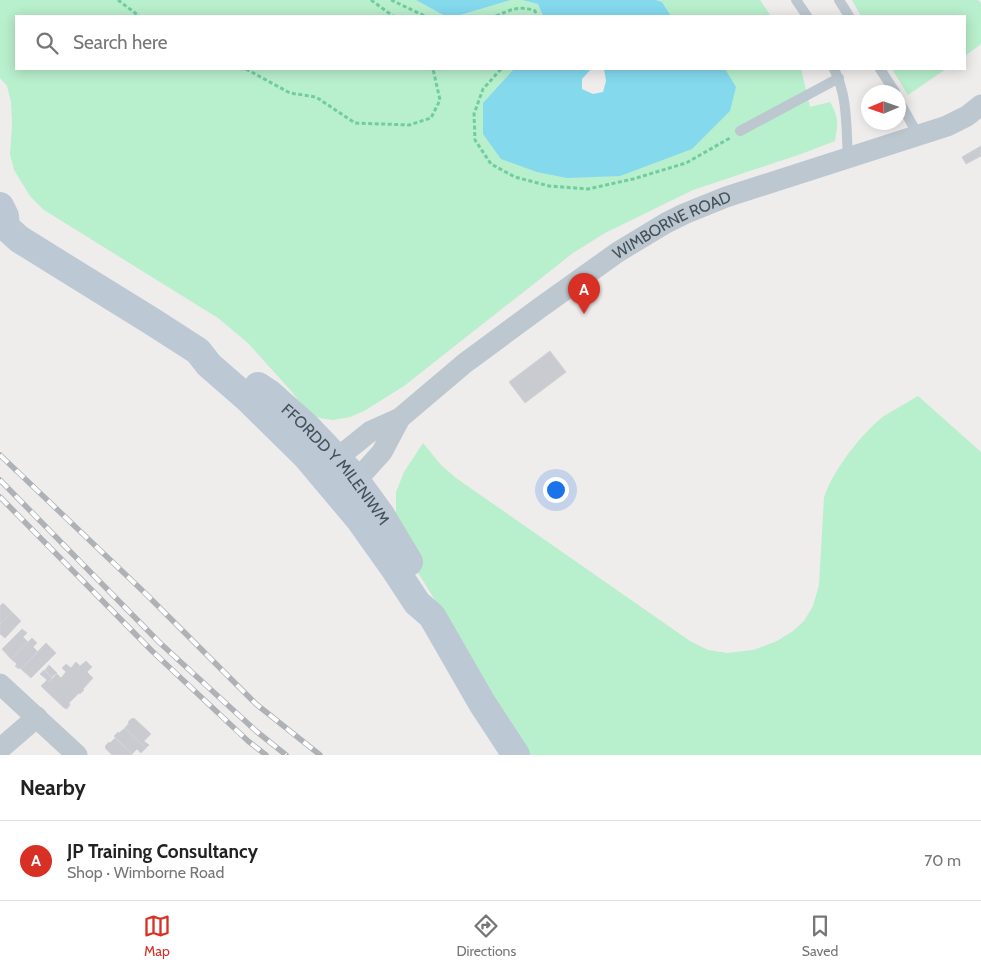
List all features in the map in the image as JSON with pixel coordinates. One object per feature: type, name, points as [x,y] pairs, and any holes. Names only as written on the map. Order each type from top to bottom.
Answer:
[{"type":"street","name":"WIMBORNE ROAD","points":[[328,465],[371,431],[400,418],[486,347],[618,252],[642,237],[704,205],[948,126],[981,105]]},
{"type":"street","name":"FFORDD Y MILENIWM","points":[[2,220],[19,239],[198,351],[210,366],[272,422],[306,456],[328,465],[348,489],[359,519],[417,603],[432,616],[482,704],[516,755]]},
{"type":"street","name":"WIMBORNE ROAD","points":[[348,489],[382,452],[400,418]]},
{"type":"street","points":[[0,684],[77,755]]},
{"type":"street","points":[[0,749],[36,717]]},
{"type":"lane","points":[[796,0],[806,15]]},
{"type":"lane","points":[[839,0],[848,15]]},
{"type":"lane","points":[[881,70],[890,85]]},
{"type":"lane","points":[[740,131],[837,73],[845,106],[848,158]]},
{"type":"lane","points":[[906,113],[918,135]]},
{"type":"path","points":[[118,0],[138,15]]},
{"type":"path","points":[[371,0],[392,15]]},
{"type":"path","points":[[391,0],[423,15]]},
{"type":"path","points":[[498,15],[510,10],[526,8],[535,12],[536,15]]},
{"type":"path","points":[[248,70],[290,93],[316,97],[354,123],[409,125],[431,118],[440,100],[433,70]]},
{"type":"path","points":[[500,70],[483,89],[474,114],[475,140],[491,164],[515,177],[549,186],[588,188],[633,179],[686,163],[740,131]]},
{"type":"green space","points":[[0,0],[416,0],[443,15],[15,15],[15,70],[513,70],[483,134],[725,70],[801,70],[810,107],[830,102],[835,112],[837,130],[835,141],[693,190],[605,233],[573,253],[404,386],[364,411],[350,417],[333,420],[319,418],[307,412],[292,392],[248,343],[218,318],[44,210],[30,196],[14,170],[10,154],[11,102],[7,86],[0,78]]},
{"type":"green space","points":[[511,0],[522,0],[538,4],[543,15],[460,15]]},
{"type":"green space","points":[[656,0],[760,0],[770,15],[670,15],[662,2]]},
{"type":"green space","points":[[852,0],[978,0],[981,3],[981,44],[966,55],[966,15],[860,15]]},
{"type":"green space","points":[[893,70],[945,70],[908,95],[906,85],[902,85]]},
{"type":"green space","points":[[918,396],[981,452],[981,755],[530,755],[414,566],[403,540],[396,514],[396,492],[404,472],[423,443],[441,465],[456,478],[690,641],[708,650],[727,653],[753,650],[777,641],[793,631],[804,621],[813,606],[819,585],[824,498],[841,465],[857,442],[875,423]]},
{"type":"water","points":[[416,0],[511,0],[460,15],[443,15]]},
{"type":"water","points":[[522,0],[656,0],[662,2],[670,15],[543,15],[538,4]]},
{"type":"water","points":[[513,70],[590,70],[582,79],[582,89],[593,94],[603,92],[606,81],[604,70],[726,70],[736,87],[730,111],[692,149],[620,176],[567,178],[537,172],[501,159],[483,134],[483,103]]},
{"type":"building","points":[[981,146],[981,156],[966,164],[962,157]]},
{"type":"building","points":[[550,351],[566,372],[525,403],[509,382]]},
{"type":"building","points":[[3,603],[12,612],[0,624],[0,606]]},
{"type":"building","points":[[12,612],[21,621],[5,638],[0,634],[0,624]]},
{"type":"building","points":[[22,629],[27,633],[23,637],[28,642],[11,659],[2,649]]},
{"type":"building","points":[[32,638],[37,643],[33,647],[38,652],[19,669],[15,666],[17,664],[11,659]]},
{"type":"building","points":[[46,643],[56,653],[31,678],[21,669]]},
{"type":"building","points":[[86,661],[92,667],[87,672],[93,678],[84,690],[69,703],[70,705],[67,709],[64,708],[41,686],[47,680],[40,674],[44,670],[52,678],[49,682],[57,674],[61,678],[66,672],[62,668],[66,664],[71,668],[76,662],[80,666]]},
{"type":"building","points":[[49,665],[57,673],[52,677],[45,670]]},
{"type":"building","points":[[132,718],[151,734],[144,741],[149,745],[146,748],[125,728]]},
{"type":"building","points":[[125,728],[146,748],[141,753],[137,749],[132,754],[114,736]]},
{"type":"building","points":[[115,738],[132,755],[112,755],[105,748]]},
{"type":"railway","points":[[0,455],[146,594],[256,704],[320,755]]},
{"type":"railway","points":[[0,480],[160,643],[256,731],[286,755]]},
{"type":"railway","points":[[0,497],[152,651],[248,741],[266,755]]},
{"type":"place","name":"JP Training Consultancy","points":[[584,314]]}]
